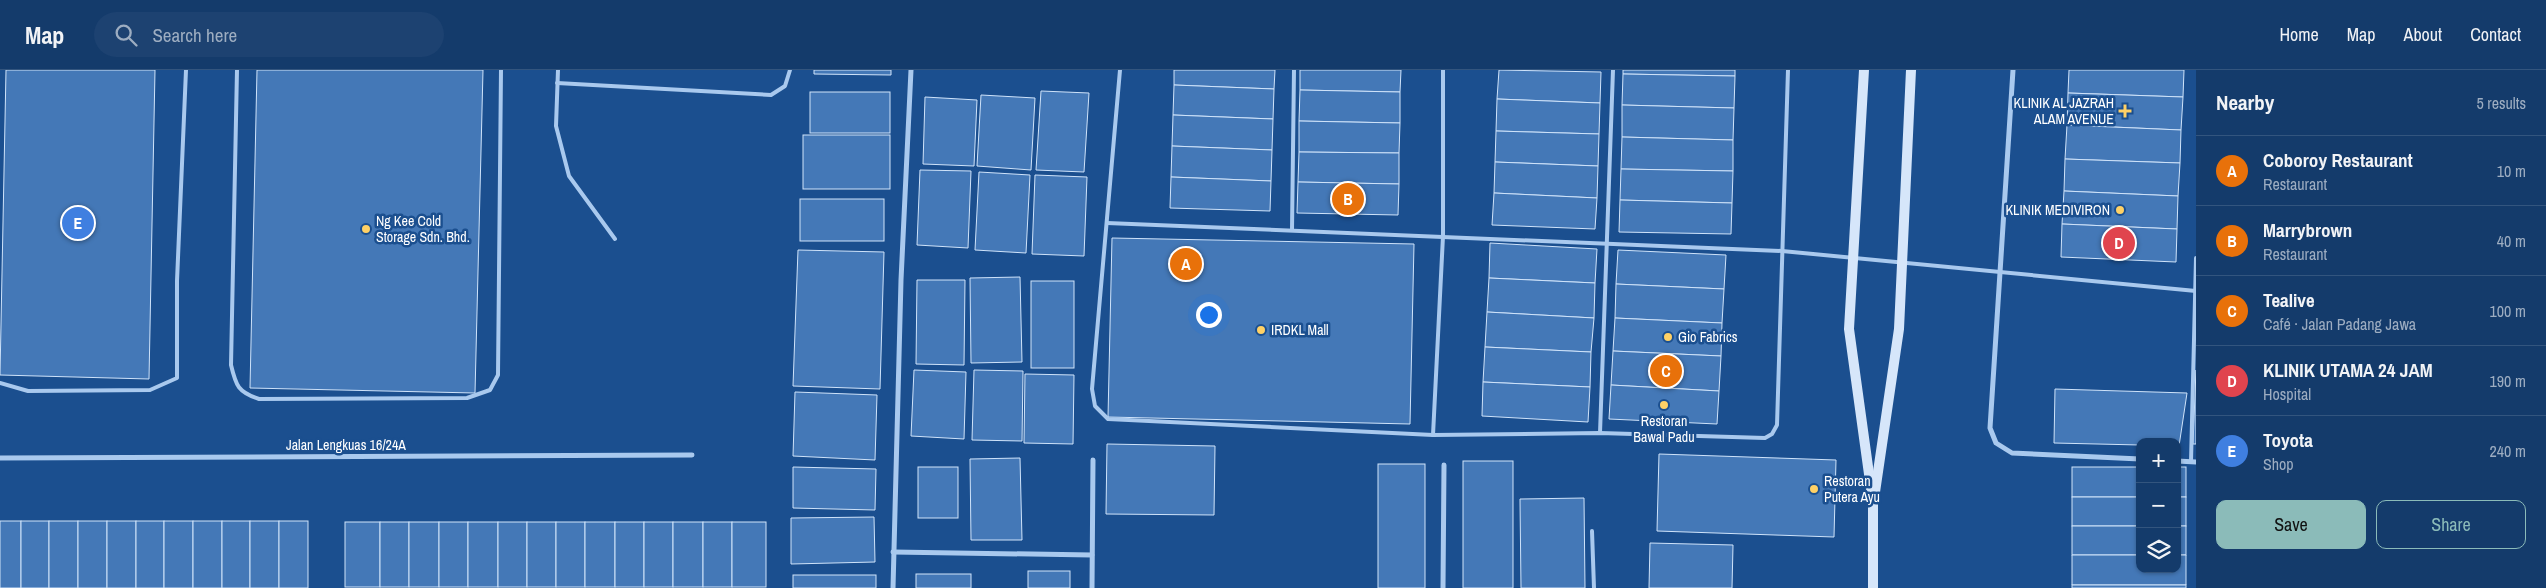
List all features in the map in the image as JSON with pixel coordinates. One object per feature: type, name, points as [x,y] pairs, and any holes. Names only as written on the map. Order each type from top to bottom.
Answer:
[{"type":"street","points":[[893,588],[901,280],[911,70]]},
{"type":"street","points":[[1864,70],[1849,329],[1873,503],[1873,588]]},
{"type":"street","points":[[1873,503],[1899,329],[1911,70]]},
{"type":"street","points":[[2013,70],[1990,428],[1996,443],[2012,453],[2136,459]]},
{"type":"street","name":"Jalan Lengkuas 16/24A","points":[[0,458],[692,455]]},
{"type":"street","points":[[1092,588],[1093,460]]},
{"type":"street","points":[[2181,461],[2194,462]]},
{"type":"street","points":[[1443,588],[1444,465]]},
{"type":"street","points":[[893,552],[1092,555]]},
{"type":"lane","points":[[0,383],[28,391],[150,390],[178,378],[177,281],[186,70]]},
{"type":"lane","points":[[237,70],[231,365],[236,385],[246,394],[260,399],[269,399],[467,398],[490,390],[498,375],[501,70]]},
{"type":"lane","points":[[558,70],[556,126],[569,176],[615,239]]},
{"type":"lane","points":[[557,83],[771,95],[786,86],[790,70]]},
{"type":"lane","points":[[1120,70],[1092,389],[1094,406],[1108,419],[1433,436],[1600,433],[1765,438],[1772,434],[1777,425],[1788,70]]},
{"type":"lane","points":[[1292,230],[1294,70]]},
{"type":"lane","points":[[1433,436],[1443,236],[1443,70]]},
{"type":"lane","points":[[1600,433],[1613,70]]},
{"type":"lane","points":[[1107,223],[1782,251],[1853,256],[1999,273],[2195,291]]},
{"type":"lane","points":[[2194,462],[2196,258]]},
{"type":"lane","points":[[1592,531],[1594,588]]},
{"type":"building","points":[[6,70],[155,70],[149,379],[0,375]]},
{"type":"building","name":"Ng Kee Cold Storage Sdn. Bhd.","points":[[257,70],[483,70],[475,393],[250,388]]},
{"type":"building","points":[[814,70],[891,70],[891,75],[814,74]]},
{"type":"building","points":[[1174,70],[1275,70],[1274,89],[1174,85]]},
{"type":"building","points":[[1300,70],[1401,70],[1400,92],[1300,90]]},
{"type":"building","points":[[1499,70],[1601,72],[1600,103],[1497,99]]},
{"type":"building","points":[[1623,70],[1735,70],[1735,76],[1623,74]]},
{"type":"building","points":[[2069,70],[2184,70],[2183,97],[2068,93]]},
{"type":"building","points":[[1623,74],[1735,76],[1734,108],[1622,105]]},
{"type":"building","points":[[1174,85],[1274,89],[1273,119],[1173,115]]},
{"type":"building","points":[[1300,90],[1400,92],[1400,123],[1299,121]]},
{"type":"building","points":[[1041,91],[1089,93],[1084,172],[1036,170]]},
{"type":"building","points":[[810,92],[890,92],[890,133],[810,133]]},
{"type":"building","name":"KLINIK AL JAZRAH ALAM AVENUE","points":[[2068,93],[2183,97],[2181,130],[2067,125]]},
{"type":"building","points":[[981,95],[1035,98],[1031,170],[977,166]]},
{"type":"building","points":[[925,97],[977,100],[974,166],[923,164]]},
{"type":"building","points":[[1497,99],[1600,103],[1599,134],[1496,131]]},
{"type":"building","points":[[1622,105],[1734,108],[1733,140],[1622,137]]},
{"type":"building","points":[[1173,115],[1273,119],[1272,150],[1172,146]]},
{"type":"building","points":[[1299,121],[1400,123],[1399,153],[1299,152]]},
{"type":"building","points":[[2067,125],[2181,130],[2180,163],[2065,159]]},
{"type":"building","points":[[1496,131],[1599,134],[1598,166],[1495,162]]},
{"type":"building","points":[[803,135],[890,135],[890,189],[803,189]]},
{"type":"building","points":[[1622,137],[1733,140],[1733,171],[1621,169]]},
{"type":"building","points":[[1172,146],[1272,150],[1271,181],[1171,177]]},
{"type":"building","points":[[1299,152],[1399,153],[1399,184],[1298,182]]},
{"type":"building","points":[[2065,159],[2180,163],[2178,196],[2064,191]]},
{"type":"building","points":[[1495,162],[1598,166],[1597,198],[1494,193]]},
{"type":"building","points":[[1621,169],[1733,171],[1732,203],[1620,200]]},
{"type":"building","points":[[920,170],[971,171],[968,248],[917,245]]},
{"type":"building","points":[[979,172],[1030,175],[1026,253],[975,250]]},
{"type":"building","points":[[1035,175],[1087,177],[1084,256],[1032,254]]},
{"type":"building","points":[[1171,177],[1271,181],[1270,211],[1170,208]]},
{"type":"building","points":[[1298,182],[1399,184],[1398,215],[1297,213]]},
{"type":"building","name":"KLINIK MEDIVIRON","points":[[2064,191],[2178,196],[2177,229],[2062,224]]},
{"type":"building","points":[[1494,193],[1597,198],[1595,229],[1492,225]]},
{"type":"building","points":[[800,199],[884,199],[884,241],[800,241]]},
{"type":"building","points":[[1620,200],[1732,203],[1731,234],[1619,232]]},
{"type":"building","points":[[2062,224],[2177,229],[2176,262],[2061,257]]},
{"type":"building","name":"IRDKL Mall","points":[[1112,238],[1414,244],[1410,424],[1108,417]]},
{"type":"building","points":[[1490,243],[1597,249],[1595,283],[1489,278]]},
{"type":"building","points":[[798,250],[884,252],[880,389],[793,386]]},
{"type":"building","points":[[1618,250],[1726,255],[1724,289],[1616,284]]},
{"type":"building","points":[[1020,277],[1022,362],[971,363],[970,278]]},
{"type":"building","points":[[1489,278],[1595,283],[1594,318],[1487,312]]},
{"type":"building","points":[[917,280],[965,280],[964,365],[916,364]]},
{"type":"building","points":[[1031,281],[1074,281],[1074,368],[1031,368]]},
{"type":"building","points":[[1616,284],[1724,289],[1722,323],[1615,318]]},
{"type":"building","points":[[1487,312],[1594,318],[1591,352],[1485,347]]},
{"type":"building","name":"Gio Fabrics","points":[[1615,318],[1722,323],[1721,356],[1613,351]]},
{"type":"building","points":[[1485,347],[1591,352],[1590,387],[1483,382]]},
{"type":"building","points":[[1613,351],[1721,356],[1719,391],[1611,385]]},
{"type":"building","points":[[914,370],[966,372],[964,439],[911,436]]},
{"type":"building","points":[[974,370],[1023,371],[1022,441],[972,440]]},
{"type":"building","points":[[2196,370],[2196,444],[2193,444]]},
{"type":"building","points":[[1025,374],[1074,375],[1073,444],[1024,443]]},
{"type":"building","points":[[1483,382],[1590,387],[1588,422],[1482,416]]},
{"type":"building","name":"Restoran Bawal Padu","points":[[1611,385],[1719,391],[1717,424],[1609,419]]},
{"type":"building","points":[[2055,389],[2187,393],[2180,438],[2136,438],[2136,445],[2054,443]]},
{"type":"building","points":[[795,392],[877,395],[875,460],[793,456]]},
{"type":"building","points":[[1107,444],[1215,446],[1214,515],[1106,514]]},
{"type":"building","points":[[1659,454],[1836,460],[1834,537],[1657,531]]},
{"type":"building","points":[[1020,458],[1022,540],[971,540],[970,459]]},
{"type":"building","points":[[1463,461],[1513,461],[1513,588],[1463,588]]},
{"type":"building","points":[[1378,464],[1425,464],[1425,588],[1378,588]]},
{"type":"building","points":[[793,467],[876,469],[875,510],[793,508]]},
{"type":"building","points":[[918,467],[958,467],[958,518],[918,518]]},
{"type":"building","points":[[2072,467],[2136,467],[2136,497],[2072,497]]},
{"type":"building","points":[[2181,467],[2186,467],[2186,497],[2181,497]]},
{"type":"building","points":[[2072,497],[2136,497],[2136,526],[2072,526]]},
{"type":"building","points":[[2181,497],[2186,497],[2186,526],[2181,526]]},
{"type":"building","points":[[1584,498],[1585,588],[1521,588],[1520,499]]},
{"type":"building","points":[[874,517],[875,562],[791,564],[791,518]]},
{"type":"building","points":[[0,521],[21,521],[21,588],[0,588]]},
{"type":"building","points":[[21,521],[49,521],[49,588],[21,588]]},
{"type":"building","points":[[49,521],[78,521],[78,588],[49,588]]},
{"type":"building","points":[[78,521],[107,521],[107,588],[78,588]]},
{"type":"building","points":[[107,521],[136,521],[136,588],[107,588]]},
{"type":"building","points":[[136,521],[164,521],[164,588],[136,588]]},
{"type":"building","points":[[164,521],[193,521],[193,588],[164,588]]},
{"type":"building","points":[[193,521],[222,521],[222,588],[193,588]]},
{"type":"building","points":[[222,521],[250,521],[250,588],[222,588]]},
{"type":"building","points":[[250,521],[279,521],[279,588],[250,588]]},
{"type":"building","points":[[279,521],[308,521],[308,588],[279,588]]},
{"type":"building","points":[[345,522],[380,522],[380,587],[345,587]]},
{"type":"building","points":[[380,522],[409,522],[409,587],[380,587]]},
{"type":"building","points":[[409,522],[439,522],[439,587],[409,587]]},
{"type":"building","points":[[439,522],[468,522],[468,587],[439,587]]},
{"type":"building","points":[[468,522],[498,522],[498,587],[468,587]]},
{"type":"building","points":[[498,522],[527,522],[527,587],[498,587]]},
{"type":"building","points":[[527,522],[556,522],[556,587],[527,587]]},
{"type":"building","points":[[556,522],[585,522],[585,587],[556,587]]},
{"type":"building","points":[[585,522],[615,522],[615,587],[585,587]]},
{"type":"building","points":[[615,522],[644,522],[644,587],[615,587]]},
{"type":"building","points":[[644,522],[673,522],[673,587],[644,587]]},
{"type":"building","points":[[673,522],[703,522],[703,587],[673,587]]},
{"type":"building","points":[[703,522],[732,522],[732,587],[703,587]]},
{"type":"building","points":[[732,522],[766,522],[766,587],[732,587]]},
{"type":"building","points":[[2072,526],[2136,526],[2136,555],[2072,555]]},
{"type":"building","points":[[2181,526],[2186,526],[2186,555],[2181,555]]},
{"type":"building","points":[[1650,543],[1733,545],[1732,588],[1649,588]]},
{"type":"building","points":[[2072,555],[2136,555],[2136,573],[2181,573],[2181,555],[2186,555],[2186,585],[2072,585]]},
{"type":"building","points":[[1028,571],[1070,571],[1070,588],[1028,588]]},
{"type":"building","points":[[916,574],[971,574],[971,588],[916,588]]},
{"type":"building","points":[[793,575],[876,575],[876,588],[793,588]]},
{"type":"building","points":[[2072,585],[2186,585],[2186,588],[2072,588]]},
{"type":"place","name":"KLINIK AL JAZRAH ALAM AVENUE","points":[[2125,111]]},
{"type":"place","name":"Marrybrown","points":[[1348,199]]},
{"type":"place","name":"KLINIK MEDIVIRON","points":[[2120,210]]},
{"type":"place","name":"Toyota","points":[[78,223]]},
{"type":"place","name":"Ng Kee Cold Storage Sdn. Bhd.","points":[[366,229]]},
{"type":"place","name":"KLINIK UTAMA 24 JAM","points":[[2119,243]]},
{"type":"place","name":"Coboroy Restaurant","points":[[1186,264]]},
{"type":"place","name":"IRDKL Mall","points":[[1261,330]]},
{"type":"place","name":"Gio Fabrics","points":[[1668,337]]},
{"type":"place","name":"Tealive","points":[[1666,371]]},
{"type":"place","name":"Restoran Bawal Padu","points":[[1664,405]]},
{"type":"place","name":"Restoran Putera Ayu","points":[[1814,489]]}]
